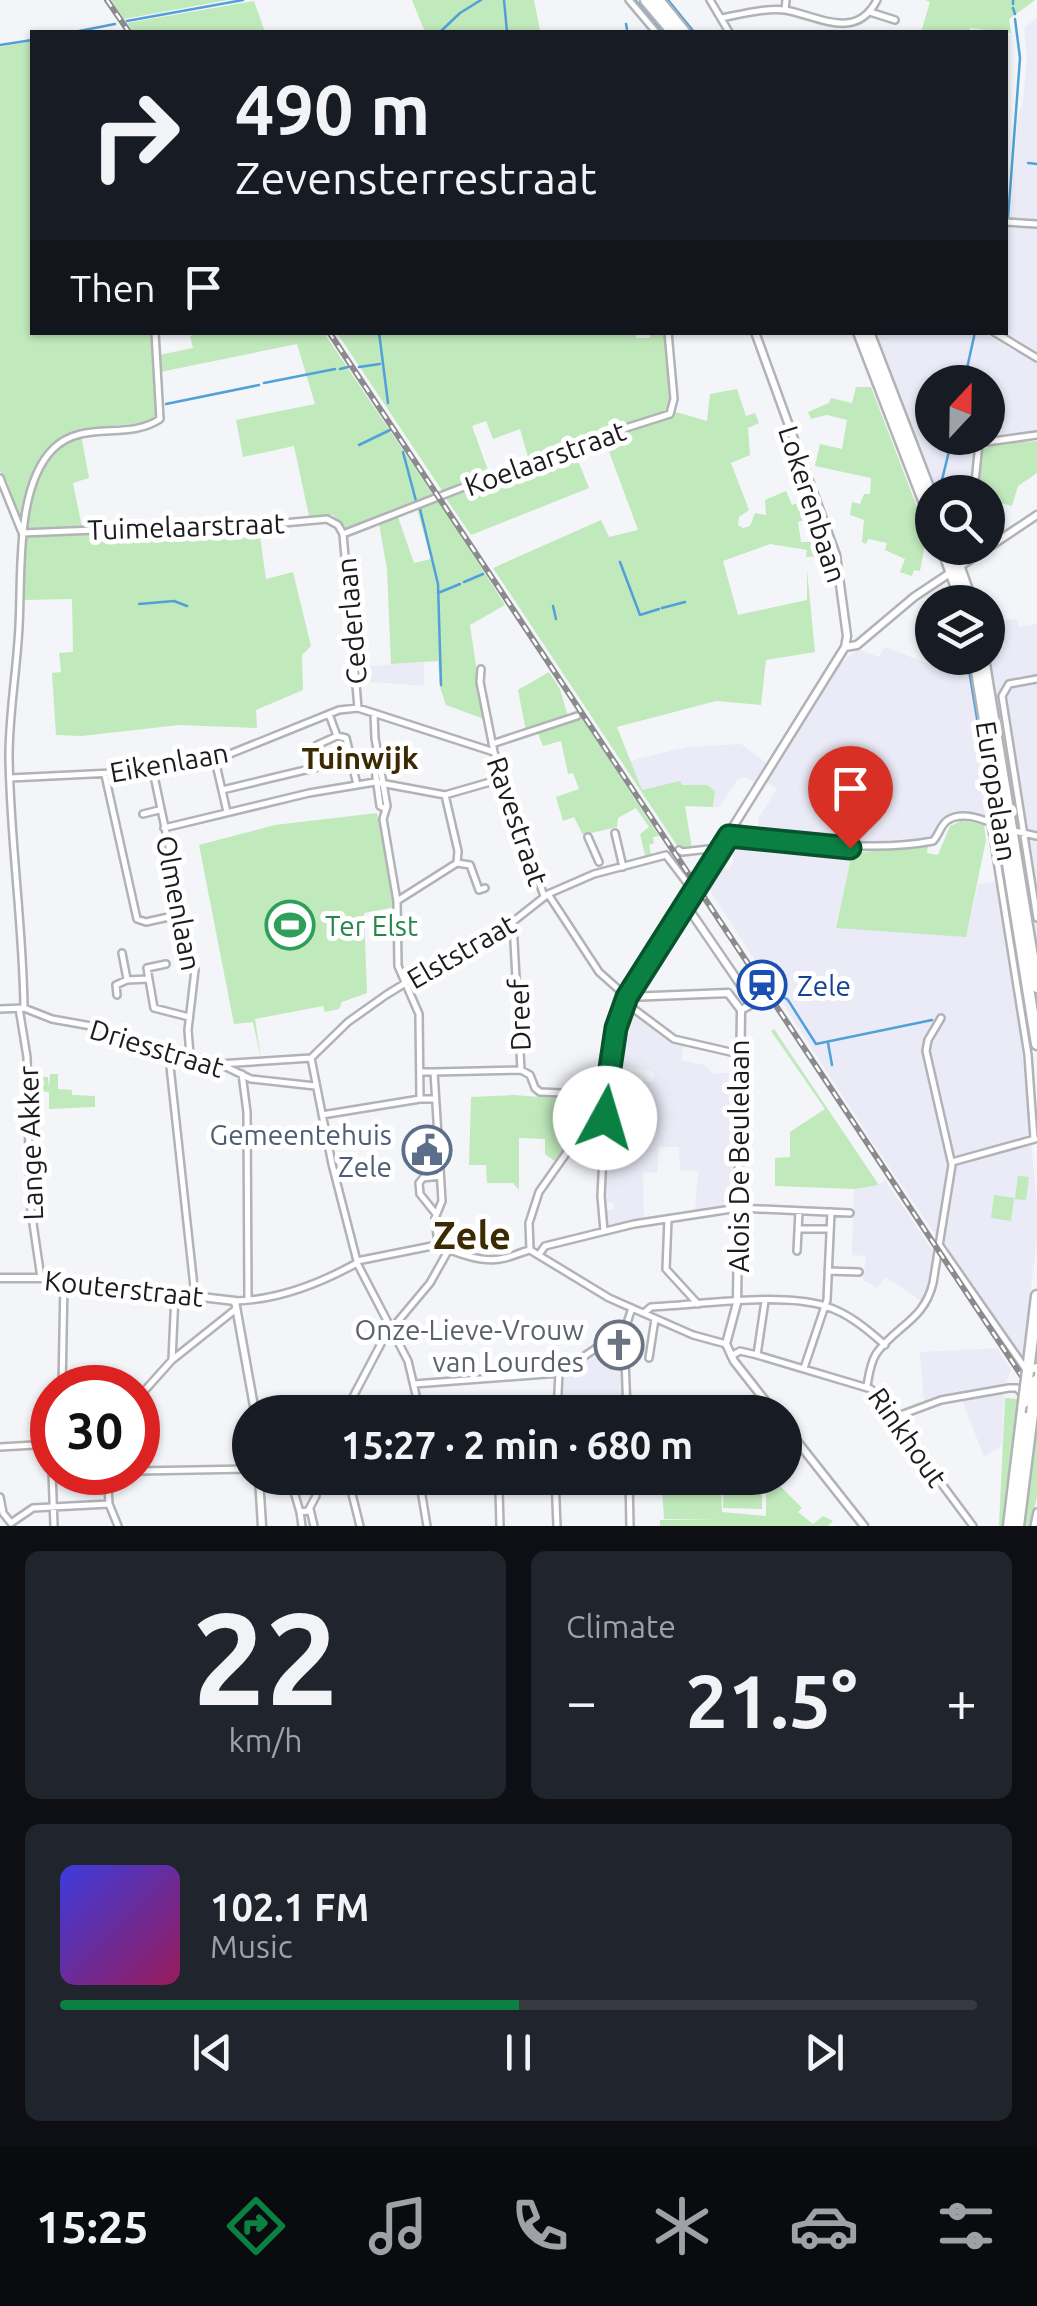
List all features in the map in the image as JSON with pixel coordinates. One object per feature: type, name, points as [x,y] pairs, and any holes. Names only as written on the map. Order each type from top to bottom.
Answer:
[{"type":"highway","points":[[646,0],[671,30]]},
{"type":"highway","points":[[658,0],[682,30]]},
{"type":"highway","points":[[860,335],[915,476]]},
{"type":"highway","points":[[869,335],[923,475]]},
{"type":"highway","points":[[953,565],[962,585]]},
{"type":"highway","points":[[955,565],[958,585]]},
{"type":"highway","name":"Europalaan","points":[[977,675],[1037,987]]},
{"type":"highway","name":"Europalaan","points":[[985,675],[1037,1044]]},
{"type":"highway","points":[[1018,1526],[1034,1415],[1037,1296]]},
{"type":"highway","points":[[1010,1526],[1024,1402],[1034,1377]]},
{"type":"street","points":[[629,0],[654,30]]},
{"type":"street","points":[[710,0],[727,30]]},
{"type":"street","points":[[785,10],[786,0]]},
{"type":"street","points":[[722,18],[785,10],[836,24],[870,12],[878,0]]},
{"type":"street","points":[[870,12],[895,20]]},
{"type":"street","points":[[1008,222],[1037,224]]},
{"type":"street","points":[[22,533],[37,470],[62,441],[81,432],[147,426],[160,420],[155,335]]},
{"type":"street","name":"Koelaarstraat","points":[[343,534],[544,456],[670,414],[674,400],[668,335]]},
{"type":"street","name":"Lokerenbaan","points":[[756,335],[836,555],[847,636],[845,647]]},
{"type":"street","points":[[999,335],[1037,358]]},
{"type":"street","points":[[976,475],[979,443],[1037,435]]},
{"type":"street","points":[[0,478],[22,533]]},
{"type":"street","points":[[1005,534],[1037,515]]},
{"type":"street","name":"Tuimelaarstraat","points":[[22,533],[186,532],[326,519],[338,525],[343,534]]},
{"type":"street","name":"Lange Akker","points":[[22,533],[10,778],[21,1008],[28,1057],[30,1203],[41,1278]]},
{"type":"street","name":"Cederlaan","points":[[343,534],[358,708]]},
{"type":"street","points":[[530,1250],[529,1223],[539,1192],[606,1095],[616,1028],[626,1000],[845,647],[856,645],[959,565]]},
{"type":"street","name":"Ravestraat","points":[[480,669],[494,752],[546,896],[599,972],[669,1036],[738,1054]]},
{"type":"street","points":[[952,1162],[1036,1139],[1007,828],[1004,689],[1016,682],[1037,679]]},
{"type":"street","points":[[358,708],[494,752]]},
{"type":"street","name":"Eikenlaan","points":[[10,778],[153,771],[215,760],[328,714],[358,708]]},
{"type":"street","points":[[328,714],[337,736]]},
{"type":"street","points":[[374,714],[398,901],[398,966],[418,1014],[420,1099]]},
{"type":"street","name":"Ravestraat","points":[[492,744],[577,716]]},
{"type":"street","points":[[317,745],[337,736],[346,738],[356,785]]},
{"type":"street","points":[[378,758],[374,762],[375,782],[380,806],[384,808]]},
{"type":"street","points":[[215,760],[228,812]]},
{"type":"street","points":[[222,790],[350,760]]},
{"type":"street","name":"Olmenlaan","points":[[153,771],[195,970],[189,1017],[190,1054]]},
{"type":"street","points":[[105,774],[137,920],[146,922],[182,914]]},
{"type":"street","points":[[243,775],[250,786]]},
{"type":"street","points":[[164,828],[375,782],[445,794],[504,778]]},
{"type":"street","points":[[445,794],[457,862]]},
{"type":"street","name":"Olmenlaan","points":[[143,814],[160,810]]},
{"type":"street","points":[[729,836],[862,848],[933,842],[945,822],[958,817],[982,818],[1037,836]]},
{"type":"street","points":[[1007,828],[1037,918]]},
{"type":"street","points":[[615,833],[622,867]]},
{"type":"street","points":[[588,837],[600,867]]},
{"type":"street","points":[[679,850],[722,848]]},
{"type":"street","name":"Elststraat","points":[[311,1058],[348,1022],[407,981],[513,924],[546,896],[600,867],[622,867],[666,855],[694,893]]},
{"type":"street","points":[[398,901],[457,862],[470,865],[479,890],[485,888]]},
{"type":"street","points":[[626,1000],[728,992],[739,984],[686,905]]},
{"type":"street","name":"Dreef","points":[[513,924],[521,1070],[530,1075],[540,1092],[606,1095]]},
{"type":"street","points":[[122,953],[127,980]]},
{"type":"street","points":[[166,964],[146,968],[154,1008],[189,1017]]},
{"type":"street","points":[[117,995],[116,985],[148,978]]},
{"type":"street","name":"Alois De Beulelaan","points":[[726,1344],[737,1303],[741,1010],[751,1003],[739,984]]},
{"type":"street","points":[[728,992],[741,1010]]},
{"type":"street","name":"Driesstraat","points":[[0,1009],[21,1008],[91,1026],[190,1054],[243,1076],[314,1086]]},
{"type":"street","points":[[644,1314],[650,1306],[788,1300],[825,1306],[861,1324],[885,1344],[918,1316],[929,1299],[952,1162],[926,1051],[941,1018]]},
{"type":"street","points":[[168,1048],[195,1296]]},
{"type":"street","points":[[220,1064],[311,1058],[314,1086],[357,1262],[408,1361],[416,1395]]},
{"type":"street","points":[[238,1064],[243,1076],[248,1131],[248,1300]]},
{"type":"street","points":[[420,1072],[521,1070]]},
{"type":"street","points":[[434,1072],[442,1201],[436,1218],[438,1244],[474,1258],[499,1258],[530,1250],[540,1254],[600,1293],[655,1319],[726,1344],[761,1395]]},
{"type":"street","points":[[322,1115],[435,1099]]},
{"type":"street","points":[[599,1108],[605,1115],[600,1196],[604,1231]]},
{"type":"street","points":[[436,1218],[420,1194],[419,1182],[422,1178],[440,1176]]},
{"type":"street","points":[[540,1254],[545,1246],[604,1231],[738,1208],[850,1213]]},
{"type":"street","points":[[797,1251],[798,1211]]},
{"type":"street","points":[[804,1368],[825,1306],[830,1212]]},
{"type":"street","points":[[668,1219],[666,1269],[699,1304]]},
{"type":"street","points":[[798,1228],[830,1230]]},
{"type":"street","name":"Kouterstraat","points":[[0,1278],[41,1278],[195,1296],[236,1305],[316,1284],[357,1262],[438,1244]]},
{"type":"street","points":[[940,1246],[1034,1377]]},
{"type":"street","points":[[354,1395],[392,1330],[430,1283],[448,1250]]},
{"type":"street","points":[[828,1271],[859,1272]]},
{"type":"street","points":[[62,1365],[64,1281]]},
{"type":"street","points":[[172,1360],[174,1294]]},
{"type":"street","points":[[756,1355],[765,1301]]},
{"type":"street","points":[[160,1373],[236,1305]]},
{"type":"street","points":[[236,1305],[253,1395]]},
{"type":"street","points":[[627,1395],[624,1336],[632,1308]]},
{"type":"street","points":[[650,1358],[655,1319]]},
{"type":"street","points":[[414,1384],[559,1374],[601,1345],[624,1336]]},
{"type":"street","name":"Rinkhout","points":[[885,1344],[872,1361],[867,1386],[969,1524]]},
{"type":"street","points":[[731,1356],[740,1352],[756,1355],[867,1386]]},
{"type":"street","points":[[558,1395],[559,1374]]},
{"type":"street","points":[[890,1419],[941,1400],[1014,1387],[1034,1415]]},
{"type":"street","points":[[0,1448],[30,1446]]},
{"type":"street","points":[[802,1448],[864,1526]]},
{"type":"street","points":[[160,1471],[232,1470]]},
{"type":"street","points":[[54,1495],[54,1526]]},
{"type":"street","points":[[107,1495],[118,1526]]},
{"type":"street","points":[[260,1495],[262,1526]]},
{"type":"street","points":[[295,1495],[302,1526]]},
{"type":"street","points":[[314,1526],[310,1509],[316,1495]]},
{"type":"street","points":[[352,1495],[360,1526]]},
{"type":"street","points":[[422,1495],[426,1526]]},
{"type":"street","points":[[499,1495],[500,1526]]},
{"type":"street","points":[[556,1495],[557,1526]]},
{"type":"street","points":[[629,1495],[630,1526]]},
{"type":"street","points":[[0,1497],[3,1513],[11,1525],[33,1508],[108,1504]]},
{"type":"street","points":[[300,1512],[310,1509]]},
{"type":"street","points":[[1034,1526],[1037,1512]]},
{"type":"shaded area","points":[[1037,18],[1037,354],[1004,335],[1008,335],[1008,226],[1027,57],[1024,28]]},
{"type":"shaded area","points":[[874,335],[986,335],[1037,363],[1037,432],[1005,436],[1005,365],[915,365],[915,437]]},
{"type":"shaded area","points":[[922,455],[981,455],[978,475],[930,475]]},
{"type":"shaded area","points":[[1016,619],[1019,627],[1037,624],[1037,947],[992,675],[1005,675],[1005,620]]},
{"type":"shaded area","points":[[885,647],[915,658],[915,675],[969,675],[992,817],[951,814],[940,822],[930,839],[876,843],[759,832],[758,819],[777,789],[767,782],[840,663],[858,649],[879,657]]},
{"type":"shaded area","points":[[424,662],[424,686],[359,681],[357,667]]},
{"type":"shaded area","points":[[741,744],[768,764],[756,783],[744,777],[738,779],[719,807],[713,807],[715,791],[707,785],[642,790],[630,761],[686,747]]},
{"type":"shaded area","points":[[763,841],[852,853],[836,927],[966,936],[978,884],[996,881],[1021,1040],[1037,1205],[1037,1240],[1022,1362],[873,1143],[705,883],[717,863],[729,870],[733,845]]},
{"type":"shaded area","points":[[626,1008],[669,1042],[684,1045],[681,1060],[704,1065],[714,1074],[735,1072],[732,1205],[695,1211],[698,1171],[680,1170],[679,1147],[659,1147],[657,1173],[643,1172],[644,1220],[608,1225],[607,1210],[613,1210],[614,1204],[604,1200],[608,1124],[629,1126],[633,1102],[639,1102],[643,1081],[653,1082],[655,1075],[652,1071],[614,1064]]},
{"type":"shaded area","points":[[885,1180],[935,1254],[923,1302],[886,1277],[877,1288],[863,1280],[866,1256],[852,1255],[854,1189],[879,1185]]},
{"type":"shaded area","points":[[618,1340],[617,1344],[622,1346],[623,1395],[562,1395],[563,1378]]},
{"type":"shaded area","points":[[997,1348],[1011,1370],[1006,1384],[924,1402],[920,1352]]},
{"type":"shaded area","points":[[1004,1393],[1002,1445],[984,1457],[962,1400]]},
{"type":"green space","points":[[111,0],[228,0],[124,19]]},
{"type":"green space","points":[[412,0],[534,0],[540,30],[424,30]]},
{"type":"green space","points":[[925,0],[1035,0],[1009,19],[1011,33],[970,28],[922,30],[930,2]]},
{"type":"green space","points":[[254,1],[264,30],[132,30],[127,23]]},
{"type":"green space","points":[[30,41],[30,335],[153,335],[160,415],[153,422],[84,431],[54,445],[34,473],[24,513],[19,516],[0,471],[0,47]]},
{"type":"green space","points":[[325,335],[434,496],[350,529],[344,528],[333,515],[309,516],[294,446],[243,457],[236,420],[315,404],[297,344],[160,372],[159,355],[193,348],[190,336]]},
{"type":"green space","points":[[338,335],[665,335],[673,402],[668,410],[528,457],[520,429],[493,439],[486,421],[472,426],[489,473],[443,492]]},
{"type":"green space","points":[[856,387],[871,387],[915,502],[915,565],[921,565],[912,576],[900,572],[905,559],[885,550],[887,543],[868,539],[866,544],[862,542],[864,520],[850,515],[852,502],[860,504],[864,494],[870,494],[871,478],[815,466],[820,444],[842,449],[847,420],[827,415],[811,419],[808,412],[829,403],[831,398],[852,403]]},
{"type":"green space","points":[[737,389],[746,416],[755,413],[759,423],[748,428],[750,455],[731,463],[749,510],[739,517],[738,525],[750,526],[755,513],[766,515],[765,500],[786,491],[792,505],[810,498],[817,515],[798,522],[801,542],[815,542],[816,546],[827,542],[831,556],[806,557],[807,550],[770,544],[723,561],[738,615],[807,600],[807,570],[815,652],[766,660],[761,705],[716,701],[617,727],[642,790],[680,781],[682,785],[707,785],[715,791],[713,807],[685,806],[692,849],[680,850],[493,568],[601,520],[609,537],[638,530],[604,438],[669,418],[676,412],[707,421],[710,394]]},
{"type":"green space","points":[[81,435],[89,478],[73,483],[82,527],[28,530],[31,501],[40,474],[57,451]]},
{"type":"green space","points":[[1037,441],[1037,473],[1018,486],[1012,506],[1005,504],[1005,475],[978,475],[982,455],[1005,455],[1005,443]]},
{"type":"green space","points":[[573,448],[589,488],[471,535],[445,497]]},
{"type":"green space","points":[[438,500],[505,605],[470,625],[484,719],[446,705],[438,661],[391,664],[387,569],[379,524],[398,517],[414,563],[431,559],[417,509]]},
{"type":"green space","points":[[259,529],[266,579],[293,572],[311,646],[302,655],[303,690],[256,710],[257,728],[179,725],[82,736],[56,735],[52,673],[61,672],[59,653],[73,652],[72,599],[24,600],[25,536],[182,536]]},
{"type":"green space","points":[[549,672],[560,689],[569,720],[581,717],[659,836],[653,837],[654,843],[649,845],[651,854],[645,855],[640,834],[649,827],[636,808],[618,818],[617,827],[583,835],[574,817],[563,821],[556,797],[579,789],[573,773],[568,774],[561,741],[543,746],[537,731],[526,731],[518,690]]},
{"type":"green space","name":"Ter Elst","points":[[377,813],[396,907],[364,913],[367,993],[342,1002],[339,1009],[325,1012],[323,1006],[255,1019],[261,1059],[253,1022],[234,1024],[199,845],[275,825]]},
{"type":"green space","points":[[961,821],[984,824],[986,840],[966,937],[836,928],[852,853],[928,846],[927,853],[938,855],[950,826]]},
{"type":"green space","points":[[774,1029],[879,1185],[854,1189],[775,1186],[775,1158],[790,1157],[790,1132],[825,1109],[771,1031]]},
{"type":"green space","points":[[50,1074],[58,1074],[58,1089],[72,1090],[72,1095],[95,1096],[95,1107],[49,1109],[49,1092],[32,1091],[33,1077],[48,1077],[49,1089]]},
{"type":"green space","points":[[471,1097],[567,1099],[564,1125],[576,1134],[556,1166],[545,1154],[545,1139],[519,1138],[519,1190],[513,1183],[487,1183],[486,1165],[469,1165]]},
{"type":"green space","points":[[1018,1176],[1029,1177],[1026,1200],[1014,1199],[1011,1221],[991,1218],[994,1195],[1015,1198]]},
{"type":"green space","points":[[1005,1398],[1018,1399],[1018,1409],[1004,1526],[999,1526]]},
{"type":"green space","points":[[1037,1431],[1037,1496],[1031,1526],[1024,1526]]},
{"type":"green space","points":[[662,1495],[721,1495],[722,1512],[766,1516],[766,1495],[789,1495],[802,1508],[798,1512],[813,1524],[823,1516],[833,1521],[828,1526],[660,1526],[660,1520],[722,1519],[664,1519]]},
{"type":"green space","points":[[723,1495],[762,1495],[762,1509],[723,1508]]},
{"type":"waterway","points":[[127,21],[243,0]]},
{"type":"waterway","points":[[442,30],[481,0]]},
{"type":"waterway","points":[[504,0],[507,30]]},
{"type":"waterway","points":[[635,0],[660,30]]},
{"type":"waterway","points":[[668,0],[692,30]]},
{"type":"waterway","points":[[1013,8],[1015,14]]},
{"type":"waterway","points":[[1008,218],[1020,58],[1015,19]]},
{"type":"waterway","points":[[84,30],[115,24]]},
{"type":"waterway","points":[[626,24],[627,29]]},
{"type":"waterway","points":[[0,45],[30,40]]},
{"type":"waterway","points":[[1028,163],[1037,164]]},
{"type":"waterway","points":[[379,335],[388,403]]},
{"type":"waterway","points":[[968,365],[974,335]]},
{"type":"waterway","points":[[359,367],[380,364]]},
{"type":"waterway","points":[[340,369],[348,367]]},
{"type":"waterway","points":[[264,383],[335,369]]},
{"type":"waterway","points":[[166,404],[259,385]]},
{"type":"waterway","points":[[359,445],[390,430]]},
{"type":"waterway","points":[[403,452],[416,501]]},
{"type":"waterway","points":[[943,475],[948,455]]},
{"type":"waterway","points":[[420,509],[438,584],[441,685]]},
{"type":"waterway","points":[[620,562],[640,615],[659,609]]},
{"type":"waterway","points":[[464,582],[483,574]]},
{"type":"waterway","points":[[438,593],[460,584]]},
{"type":"waterway","points":[[139,604],[174,601],[187,606]]},
{"type":"waterway","points":[[662,608],[685,602]]},
{"type":"waterway","points":[[553,606],[556,619]]},
{"type":"waterway","points":[[970,675],[992,809]]},
{"type":"waterway","points":[[766,974],[816,1044],[932,1020]]},
{"type":"waterway","points":[[828,1043],[832,1065]]},
{"type":"railway","points":[[107,0],[128,30]]},
{"type":"railway","points":[[331,335],[1037,1399]]},
{"type":"place","name":"Ter Elst","points":[[290,925]]},
{"type":"place","name":"Zele","points":[[762,985]]},
{"type":"place","name":"Gemeentehuis Zele","points":[[427,1150]]},
{"type":"place","name":"Onze-Lieve-Vrouw van Lourdes","points":[[619,1345]]},
{"type":"district","name":"Tuinwijk","points":[[360,758]]},
{"type":"district","name":"Zele","points":[[472,1235]]},
{"type":"route","points":[[605,1118],[599,1108],[606,1095],[616,1028],[627,997],[729,836],[850,848]]}]
